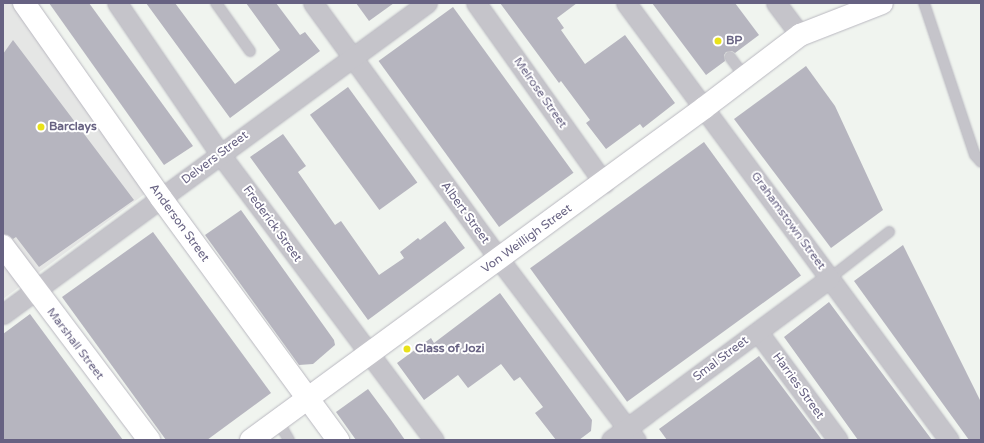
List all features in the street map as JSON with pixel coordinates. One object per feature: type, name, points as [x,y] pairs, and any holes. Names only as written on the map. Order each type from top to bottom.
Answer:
[{"type":"main road","name":"Anderson Street","points":[[24,3],[161,198],[338,440]]},
{"type":"main road","name":"Von Weilligh Street","points":[[251,440],[604,183],[800,35],[882,3]]},
{"type":"main road","name":"Marshall Street","points":[[3,246],[35,291],[149,440]]},
{"type":"street","name":"Frederick Street","points":[[117,3],[220,154],[368,354],[434,440]]},
{"type":"street","name":"Albert Street","points":[[313,3],[499,259],[631,434]]},
{"type":"street","name":"Delvers Street","points":[[3,314],[351,57],[427,3]]},
{"type":"street","name":"Melrose Street","points":[[476,3],[604,183]]},
{"type":"street","name":"Grahamstown Street","points":[[626,3],[949,440]]},
{"type":"street","points":[[776,3],[800,35]]},
{"type":"street","name":"Smal Street","points":[[611,440],[631,434],[758,332],[830,278]]},
{"type":"street","name":"Harries Street","points":[[758,332],[838,440]]},
{"type":"lane","points":[[216,3],[250,51]]},
{"type":"lane","points":[[924,3],[975,155],[981,162]]},
{"type":"lane","points":[[730,57],[745,77]]},
{"type":"lane","points":[[830,278],[888,232]]},
{"type":"lane","points":[[278,421],[289,440]]},
{"type":"shaded area","name":"Barclays","points":[[3,3],[14,3],[150,190],[3,299]]},
{"type":"building","points":[[49,3],[89,3],[193,146],[164,165]]},
{"type":"building","points":[[146,3],[175,3],[235,84],[280,50],[246,3],[276,3],[300,35],[305,32],[320,51],[230,118]]},
{"type":"building","points":[[356,3],[394,3],[369,21]]},
{"type":"building","points":[[500,3],[577,3],[557,18],[564,28],[561,30],[585,64],[625,35],[675,103],[643,128],[640,124],[606,149],[586,123],[590,120],[561,81],[559,83]]},
{"type":"building","points":[[652,3],[735,3],[759,35],[735,53],[732,51],[726,52],[724,55],[725,61],[706,75]]},
{"type":"building","points":[[453,7],[573,173],[499,227],[379,61]]},
{"type":"building","name":"Barclays","points":[[13,40],[134,200],[39,267],[16,237],[13,239],[8,235],[3,234],[3,54]]},
{"type":"building","points":[[806,66],[835,106],[883,210],[831,248],[734,119]]},
{"type":"building","points":[[348,87],[417,182],[379,210],[310,115]]},
{"type":"building","points":[[283,134],[306,166],[298,172],[335,225],[341,221],[379,275],[404,258],[400,252],[418,238],[420,240],[445,221],[465,248],[368,320],[250,157]]},
{"type":"building","points":[[704,142],[801,275],[627,402],[530,268]]},
{"type":"building","points":[[241,210],[334,340],[335,345],[313,364],[299,365],[205,235]]},
{"type":"building","points":[[153,232],[271,393],[207,440],[166,440],[62,297]]},
{"type":"building","points":[[903,245],[981,402],[981,440],[969,440],[854,281]]},
{"type":"building","points":[[500,293],[592,420],[591,431],[579,440],[556,440],[535,413],[543,407],[520,377],[514,381],[501,364],[468,388],[458,375],[424,400],[397,363],[431,338],[434,343]]},
{"type":"building","points":[[829,302],[932,440],[858,440],[784,337]]},
{"type":"building","points":[[30,314],[123,440],[3,440],[3,334]]},
{"type":"building","points":[[759,356],[822,440],[667,440],[659,429]]},
{"type":"building","points":[[368,389],[405,440],[356,440],[336,412]]},
{"type":"place","name":"BP","points":[[718,41]]},
{"type":"place","name":"Barclays","points":[[41,127]]},
{"type":"place","name":"Class of Jozi","points":[[407,349]]}]
